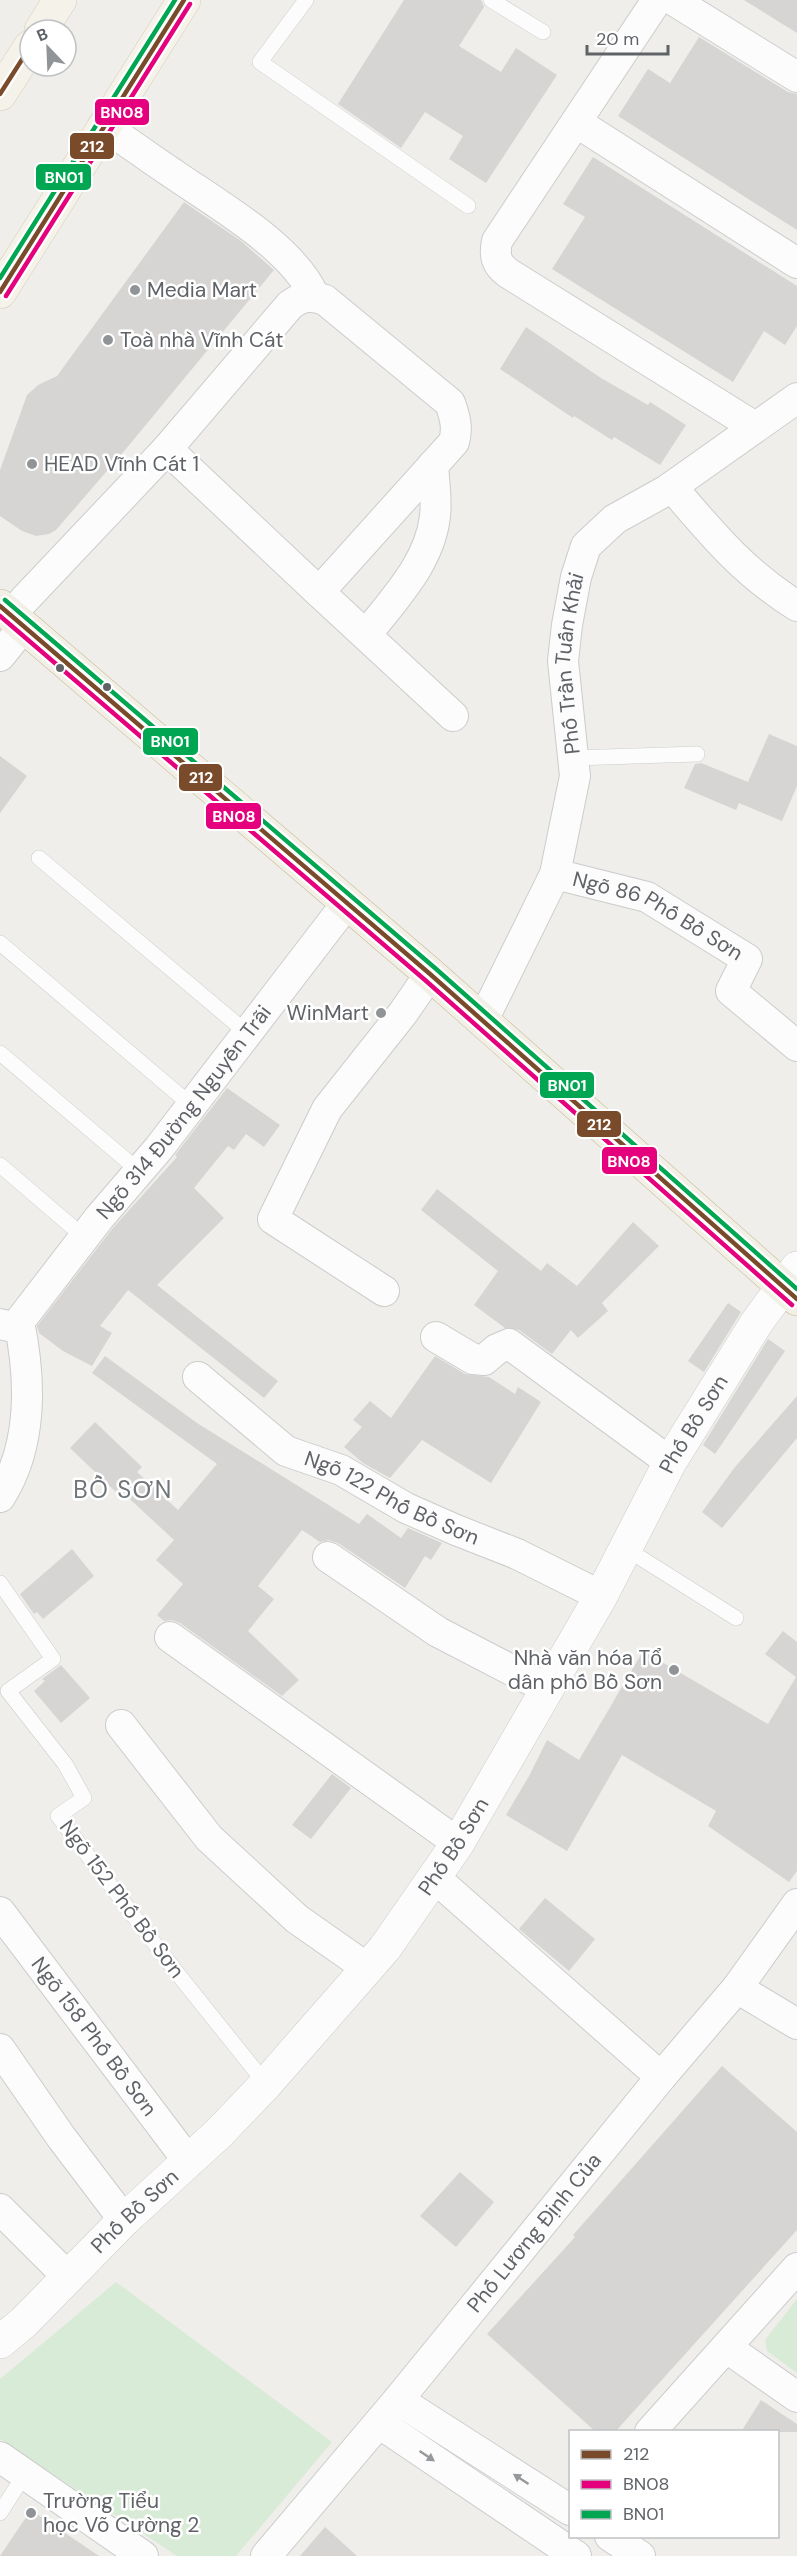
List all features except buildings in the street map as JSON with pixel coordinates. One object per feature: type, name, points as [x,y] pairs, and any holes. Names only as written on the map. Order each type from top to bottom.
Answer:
[{"type":"highway","points":[[11,615],[792,1285]]},
{"type":"main road","points":[[49,18],[60,0]]},
{"type":"main road","points":[[0,292],[183,0]]},
{"type":"main road","points":[[0,94],[18,66]]},
{"type":"street","points":[[755,428],[500,267],[496,260],[497,241],[653,3],[797,77]]},
{"type":"street","points":[[576,122],[797,263]]},
{"type":"street","points":[[103,126],[216,201],[257,233],[297,268],[314,296]]},
{"type":"street","points":[[0,656],[11,615],[167,449],[290,304],[300,297],[314,296],[325,300],[450,403],[457,432],[454,442],[319,592]]},
{"type":"street","name":"Phố Trần Tuấn Khải","points":[[483,1020],[555,873],[575,776],[564,661],[567,625],[576,576],[586,546],[615,519],[672,487],[797,398]]},
{"type":"street","points":[[167,449],[453,716]]},
{"type":"street","points":[[366,635],[415,570],[430,541],[435,515],[433,465]]},
{"type":"street","points":[[672,487],[733,557],[769,589],[797,606]]},
{"type":"street","name":"Ngõ 86 Phố Bồ Sơn","points":[[555,873],[647,897],[747,959],[731,991],[797,1046]]},
{"type":"street","name":"Ngõ 314 Đường Nguyễn Trãi","points":[[0,1497],[13,1475],[25,1426],[26,1363],[9,1323],[140,1170],[347,903]]},
{"type":"street","points":[[384,1291],[273,1219],[327,1109],[403,1013],[430,974]]},
{"type":"street","name":"Phố Bồ Sơn","points":[[0,2342],[24,2322],[124,2220],[189,2162],[266,2084],[367,1968],[435,1878],[458,1843],[601,1596],[670,1462],[756,1322],[792,1285]]},
{"type":"street","points":[[436,1337],[473,1359],[484,1360],[497,1349],[509,1344],[670,1462]]},
{"type":"street","name":"Ngõ 122 Phố Bồ Sơn","points":[[198,1377],[286,1451],[341,1470],[406,1508],[517,1554],[601,1596]]},
{"type":"street","points":[[328,1557],[438,1632],[548,1689]]},
{"type":"street","points":[[170,1637],[458,1843]]},
{"type":"street","points":[[121,1725],[209,1838],[297,1919],[367,1968]]},
{"type":"street","points":[[435,1878],[661,2077]]},
{"type":"street","name":"Ngõ 158 Phố Bồ Sơn","points":[[0,1912],[189,2162]]},
{"type":"street","name":"Phố Lương Định Của","points":[[266,2556],[398,2400],[661,2077],[737,1988],[794,1913]]},
{"type":"street","points":[[737,1988],[797,2024]]},
{"type":"street","points":[[0,2049],[61,2137],[124,2220]]},
{"type":"street","points":[[0,2209],[67,2276]]},
{"type":"street","points":[[652,2430],[797,2268]]},
{"type":"street","points":[[727,2348],[797,2397]]},
{"type":"street","points":[[398,2400],[569,2509]]},
{"type":"street","points":[[378,2423],[553,2538],[576,2556]]},
{"type":"street","points":[[0,2457],[143,2556]]},
{"type":"street","points":[[613,2538],[640,2556]]},
{"type":"lane","points":[[491,0],[543,32]]},
{"type":"lane","points":[[303,1],[260,62],[468,206]]},
{"type":"lane","points":[[573,758],[697,754]]},
{"type":"lane","points":[[39,858],[246,1032]]},
{"type":"lane","points":[[0,943],[191,1105]]},
{"type":"lane","points":[[0,1053],[140,1170]]},
{"type":"lane","points":[[0,1165],[84,1237]]},
{"type":"lane","points":[[625,1548],[736,1618]]},
{"type":"lane","name":"Ngõ 152 Phố Bồ Sơn","points":[[0,1583],[53,1659],[8,1691],[65,1764],[84,1798],[58,1816],[177,1973],[266,2084]]},
{"type":"lane","points":[[0,2513],[25,2474]]},
{"type":"green space","points":[[116,2282],[332,2442],[236,2556],[177,2556],[0,2439],[0,2379]]},
{"type":"green space","points":[[797,2299],[797,2373],[767,2351],[765,2340]]},
{"type":"transit line","name":"BN01","points":[[0,278],[175,0]]},
{"type":"transit line","name":"212","points":[[0,292],[184,0]]},
{"type":"transit line","name":"BN08","points":[[6,296],[190,4]]},
{"type":"transit line","name":"212","points":[[0,94],[18,66]]},
{"type":"transit line","name":"BN01","points":[[5,600],[435,968],[797,1289]]},
{"type":"transit line","name":"212","points":[[0,606],[430,974],[797,1299]]},
{"type":"transit line","name":"BN08","points":[[0,616],[425,980],[792,1305]]},
{"type":"place","name":"Media Mart","points":[[135,290]]},
{"type":"place","name":"Toà nhà Vĩnh Cát","points":[[108,340]]},
{"type":"place","name":"HEAD Vĩnh Cát 1","points":[[32,464]]},
{"type":"place","name":"WinMart","points":[[381,1013]]},
{"type":"place","name":"Nhà văn hóa Tổ dân phố Bồ Sơn","points":[[674,1670]]},
{"type":"place","name":"Trường Tiểu học Võ Cường 2","points":[[31,2513]]},
{"type":"district","name":"BỒ SƠN","points":[[123,1490]]}]
